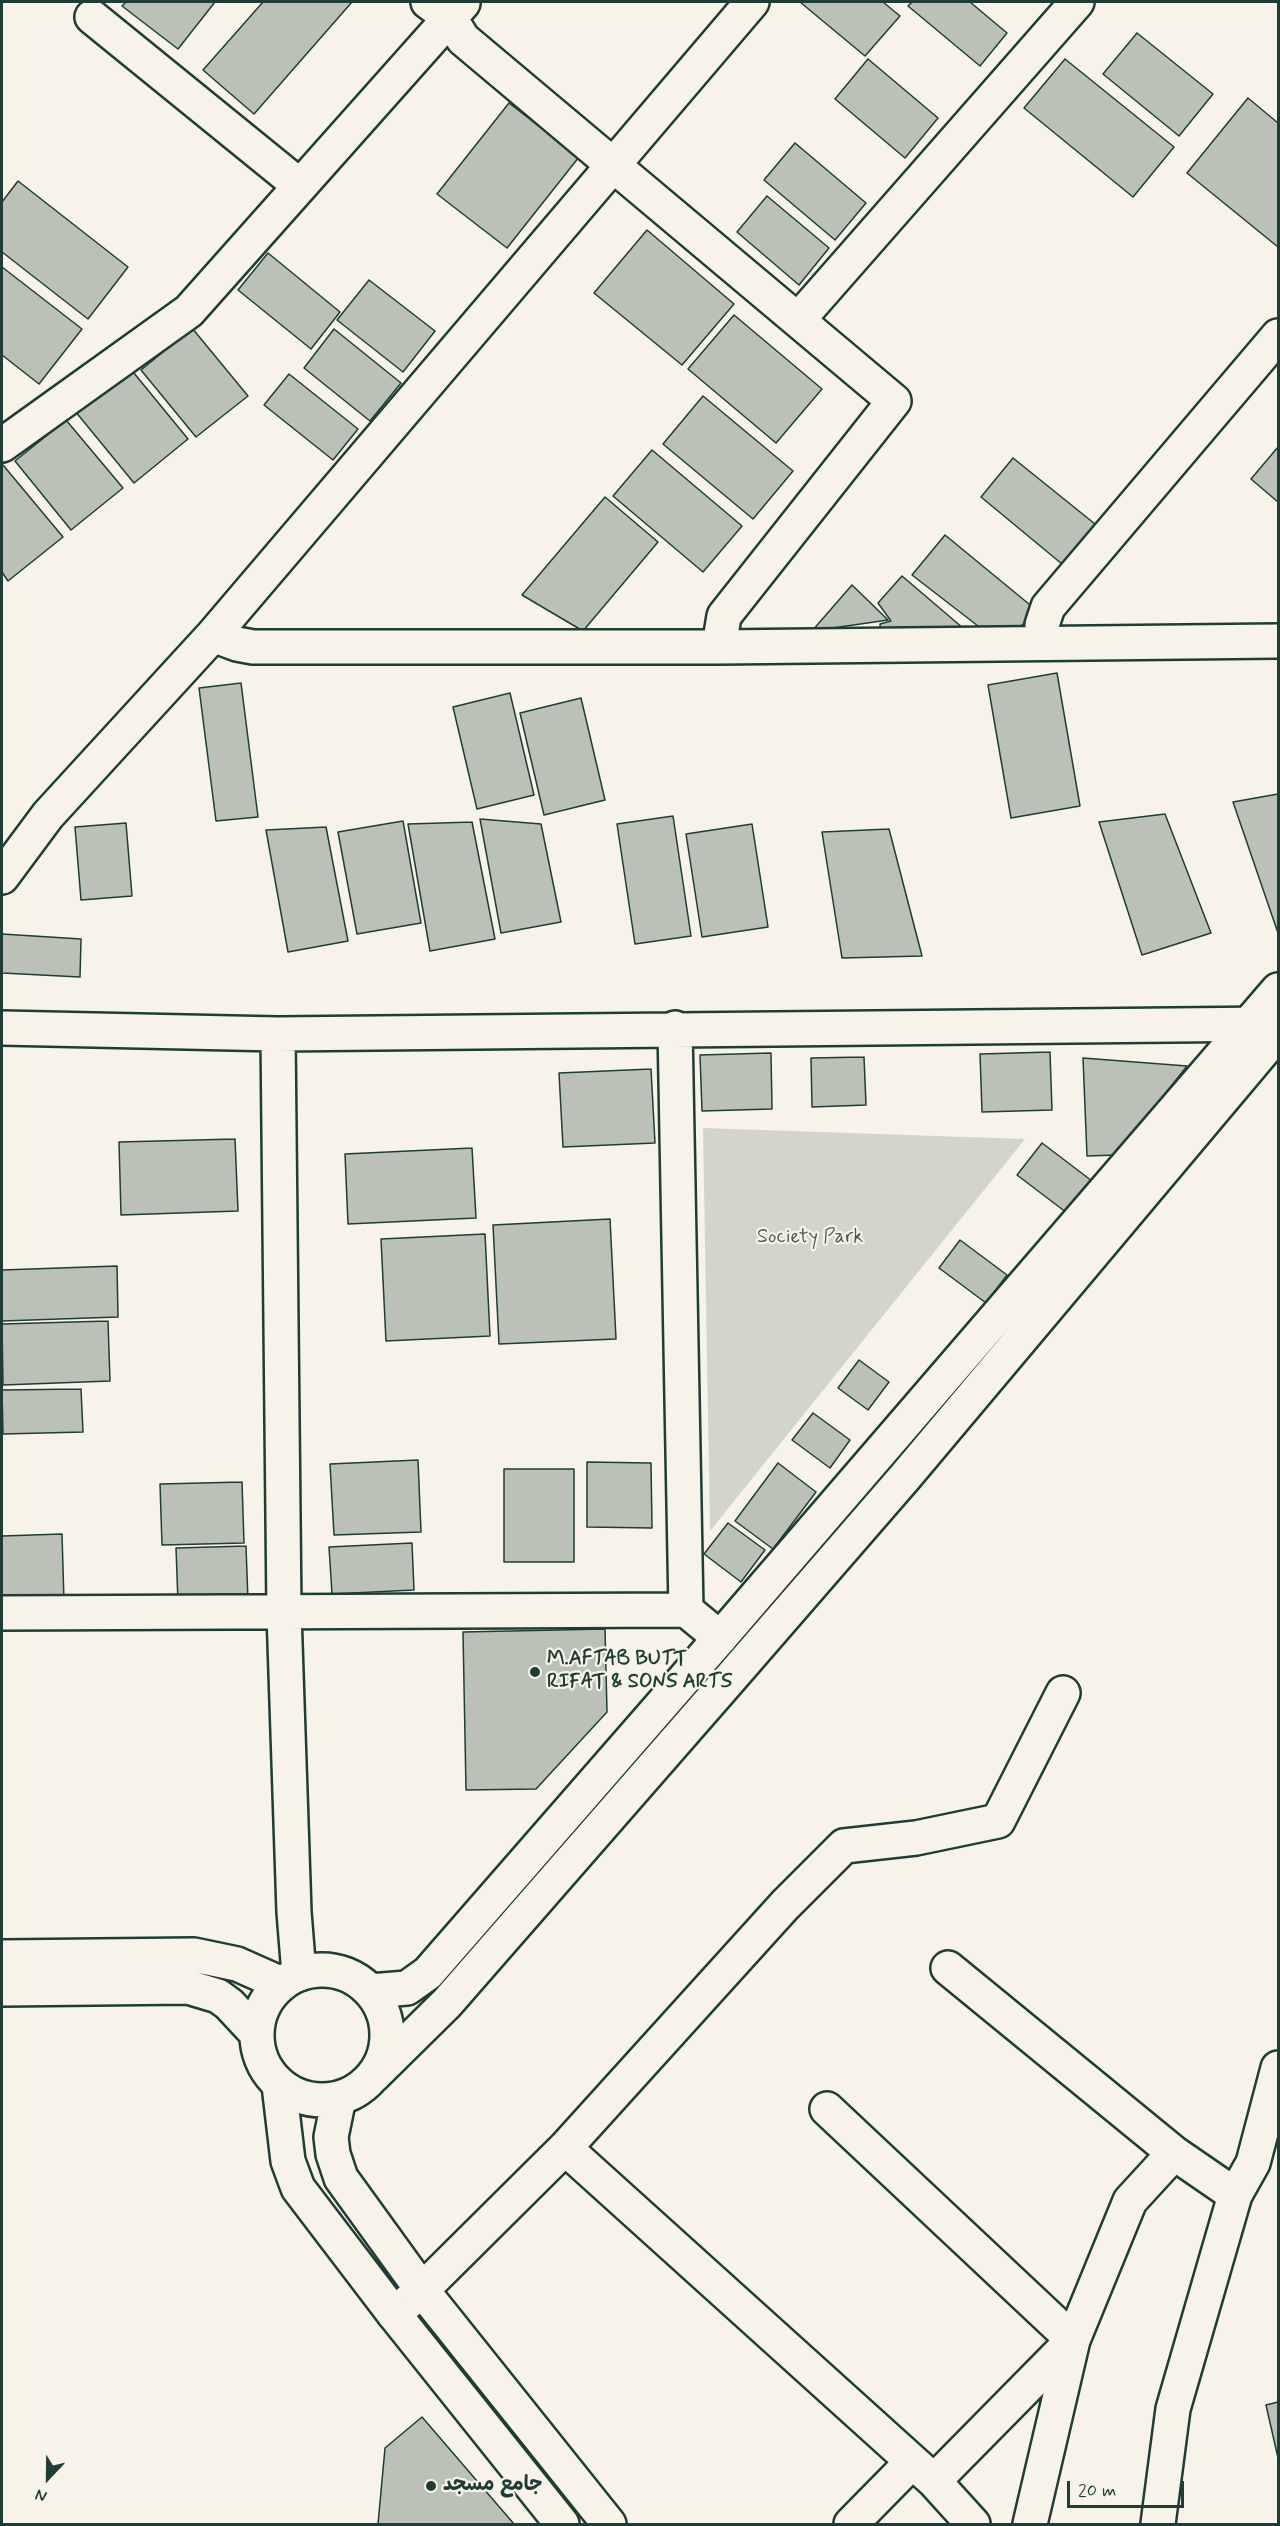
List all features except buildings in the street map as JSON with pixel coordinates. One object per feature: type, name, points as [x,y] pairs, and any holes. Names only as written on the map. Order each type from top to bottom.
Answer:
[{"type":"street","points":[[2,878],[48,816],[213,635],[752,2]]},
{"type":"street","points":[[798,320],[1077,2]]},
{"type":"street","points":[[2,445],[189,311],[300,186],[447,7],[463,39],[894,401],[724,615],[719,646]]},
{"type":"street","points":[[92,17],[300,186]]},
{"type":"street","points":[[1044,643],[1042,625],[1048,607],[1278,336]]},
{"type":"street","points":[[213,635],[253,647],[1278,641]]},
{"type":"street","points":[[373,2076],[384,2056],[387,2033],[382,2010],[369,1991],[358,1981],[344,1974],[321,1970],[291,1979],[264,2005],[258,2018],[256,2033],[259,2053],[266,2070],[279,2085],[297,2096],[317,2101],[339,2098],[358,2090],[373,2076],[447,2003],[904,1478],[1268,1027],[1278,990]]},
{"type":"street","points":[[2,1028],[278,1034],[675,1028],[1268,1027]]},
{"type":"street","points":[[369,1991],[407,1988],[428,1973],[720,1638],[1268,1027]]},
{"type":"street","points":[[675,1028],[686,1610]]},
{"type":"street","points":[[278,1034],[284,1613],[294,1912],[291,1979]]},
{"type":"street","points":[[2,1613],[686,1610],[720,1638]]},
{"type":"street","points":[[685,1678],[712,1700]]},
{"type":"street","points":[[394,2314],[422,2290],[565,2148],[785,1905],[844,1846],[916,1838],[998,1821],[1063,1693]]},
{"type":"street","points":[[2,1957],[194,1955],[291,1979]]},
{"type":"street","points":[[948,1968],[1174,2153],[1235,2195]]},
{"type":"street","points":[[2,1989],[188,1987],[218,1996],[229,2004],[256,2033]]},
{"type":"street","points":[[1158,2524],[1173,2409],[1235,2195],[1253,2163],[1278,2068]]},
{"type":"street","points":[[279,2085],[288,2161],[298,2188],[394,2314],[562,2524]]},
{"type":"street","points":[[339,2098],[331,2137],[333,2154],[341,2178],[422,2290],[609,2524]]},
{"type":"street","points":[[827,2109],[1073,2340]]},
{"type":"street","points":[[565,2148],[923,2472],[973,2524]]},
{"type":"street","points":[[1030,2524],[1073,2340],[1130,2201],[1174,2153]]},
{"type":"street","points":[[851,2524],[923,2472],[1073,2340]]},
{"type":"green space","name":"Society Park","points":[[703,1128],[1025,1139],[710,1531]]},
{"type":"place","name":"M.AFTAB BUTT RIFAT & SONS ARTS","points":[[535,1672]]},
{"type":"place","name":"جامع مسجد","points":[[431,2486]]}]
